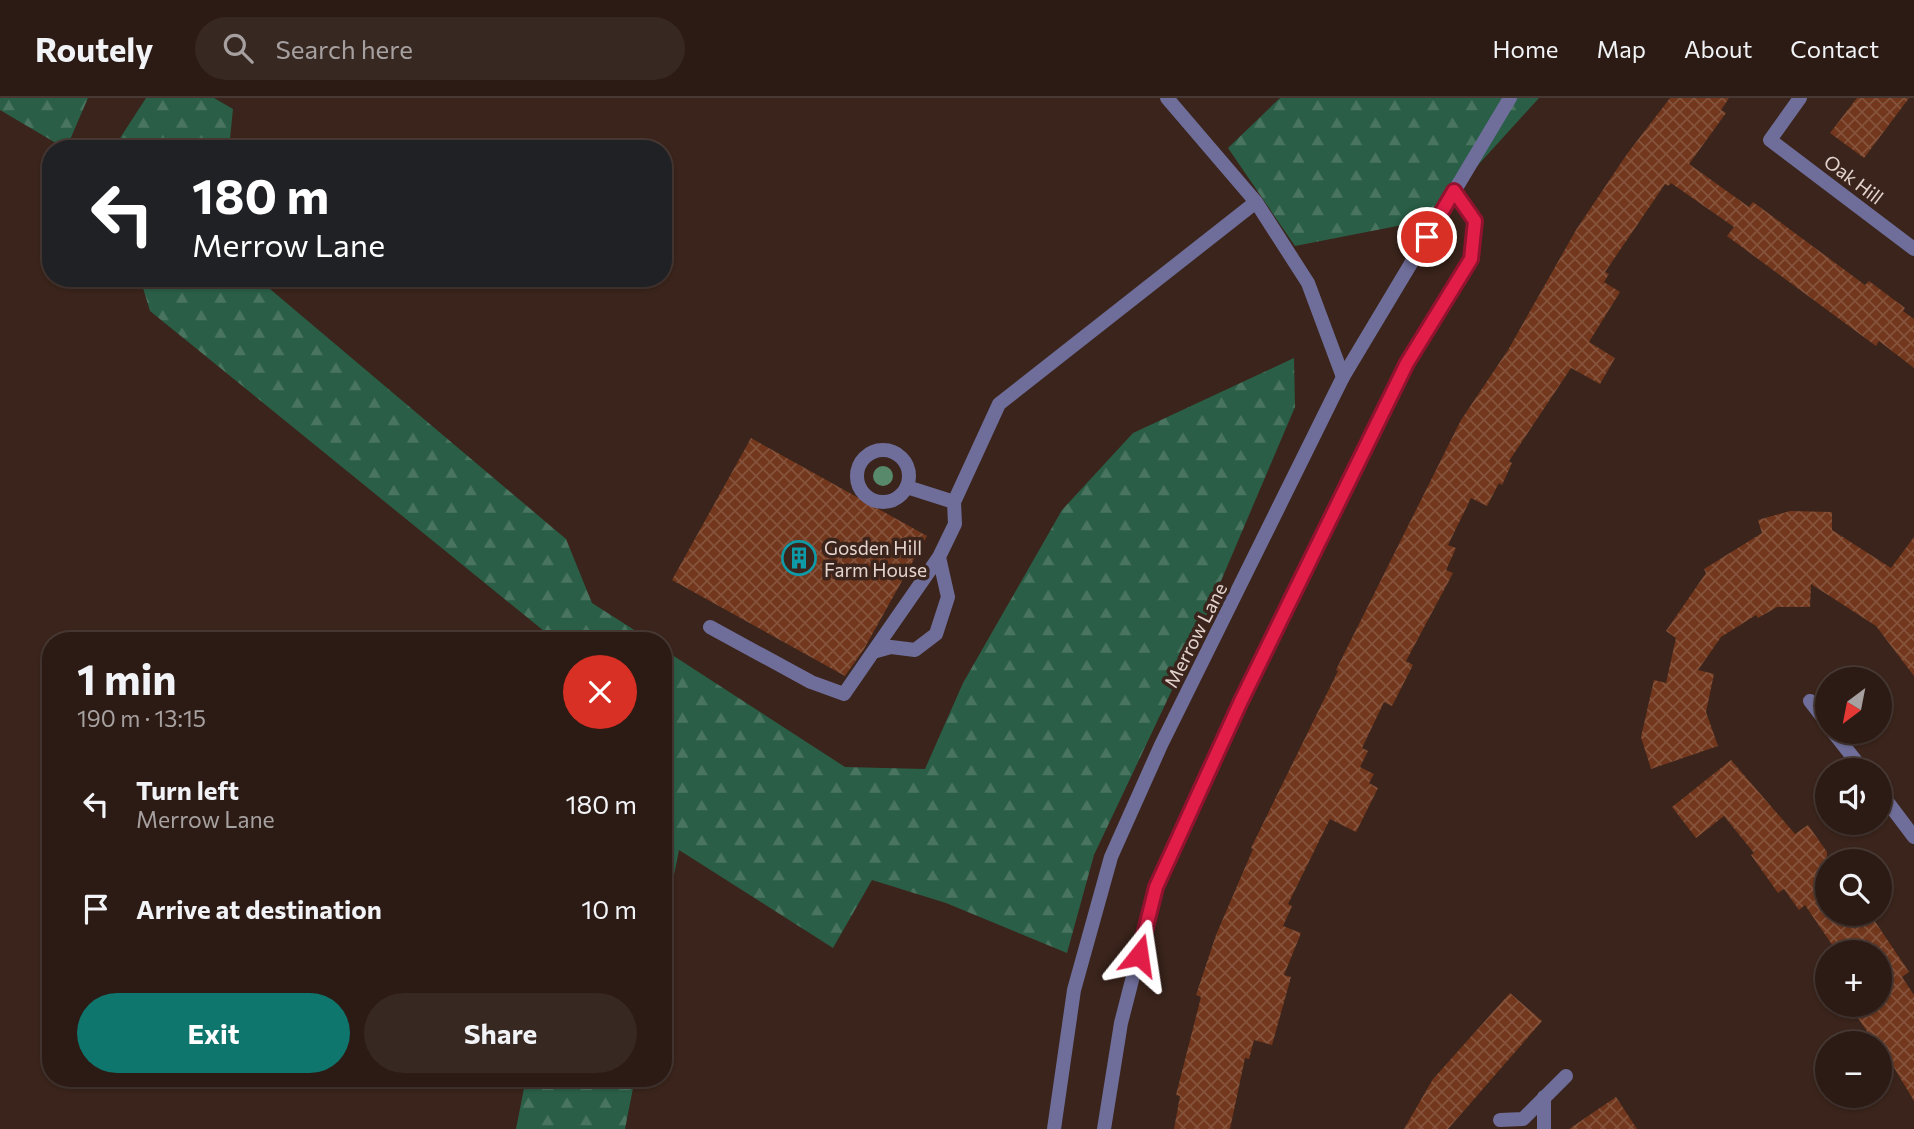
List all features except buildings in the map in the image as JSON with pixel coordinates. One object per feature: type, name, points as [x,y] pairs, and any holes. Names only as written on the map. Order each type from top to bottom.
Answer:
[{"type":"street","points":[[1167,98],[1256,202],[1308,284],[1343,377]]},
{"type":"street","name":"Merrow Lane","points":[[1054,1129],[1074,990],[1111,857],[1161,745],[1343,377],[1510,98]]},
{"type":"street","name":"Oak Hill","points":[[1800,98],[1770,140],[1914,250]]},
{"type":"street","points":[[1104,1129],[1121,1023],[1156,887],[1241,701],[1407,363],[1471,259],[1475,221],[1454,191]]},
{"type":"street","points":[[710,627],[811,682],[844,694],[939,556],[955,524],[954,502],[999,404],[1256,202]]},
{"type":"street","points":[[907,487],[954,502]]},
{"type":"street","points":[[873,652],[891,647],[915,650],[936,634],[948,597],[939,556]]},
{"type":"street","points":[[1810,701],[1815,707]]},
{"type":"street","points":[[1842,744],[1854,758]]},
{"type":"street","points":[[1892,808],[1914,837]]},
{"type":"street","points":[[1500,1120],[1523,1119],[1566,1076]]},
{"type":"street","points":[[1544,1097],[1544,1129]]},
{"type":"green space","points":[[0,98],[88,98],[70,140],[51,140],[0,110]]},
{"type":"green space","points":[[146,98],[214,98],[233,109],[230,140],[119,140]]},
{"type":"green space","points":[[1280,98],[1539,98],[1428,220],[1295,246],[1228,148]]},
{"type":"green space","points":[[143,287],[268,287],[566,539],[592,603],[637,632],[545,632],[150,311]]},
{"type":"green space","points":[[1294,358],[1295,407],[1198,635],[1094,855],[1067,953],[946,903],[872,880],[833,948],[679,850],[672,885],[672,655],[845,767],[925,769],[963,683],[1062,510],[1133,433]]},
{"type":"green space","points":[[524,1087],[633,1087],[625,1129],[516,1129]]},
{"type":"place","name":"Gosden Hill Farm House","points":[[799,558]]},
{"type":"route","points":[[1139,955],[1156,887],[1241,701],[1407,363],[1471,259],[1475,221],[1454,191],[1427,237]]}]
